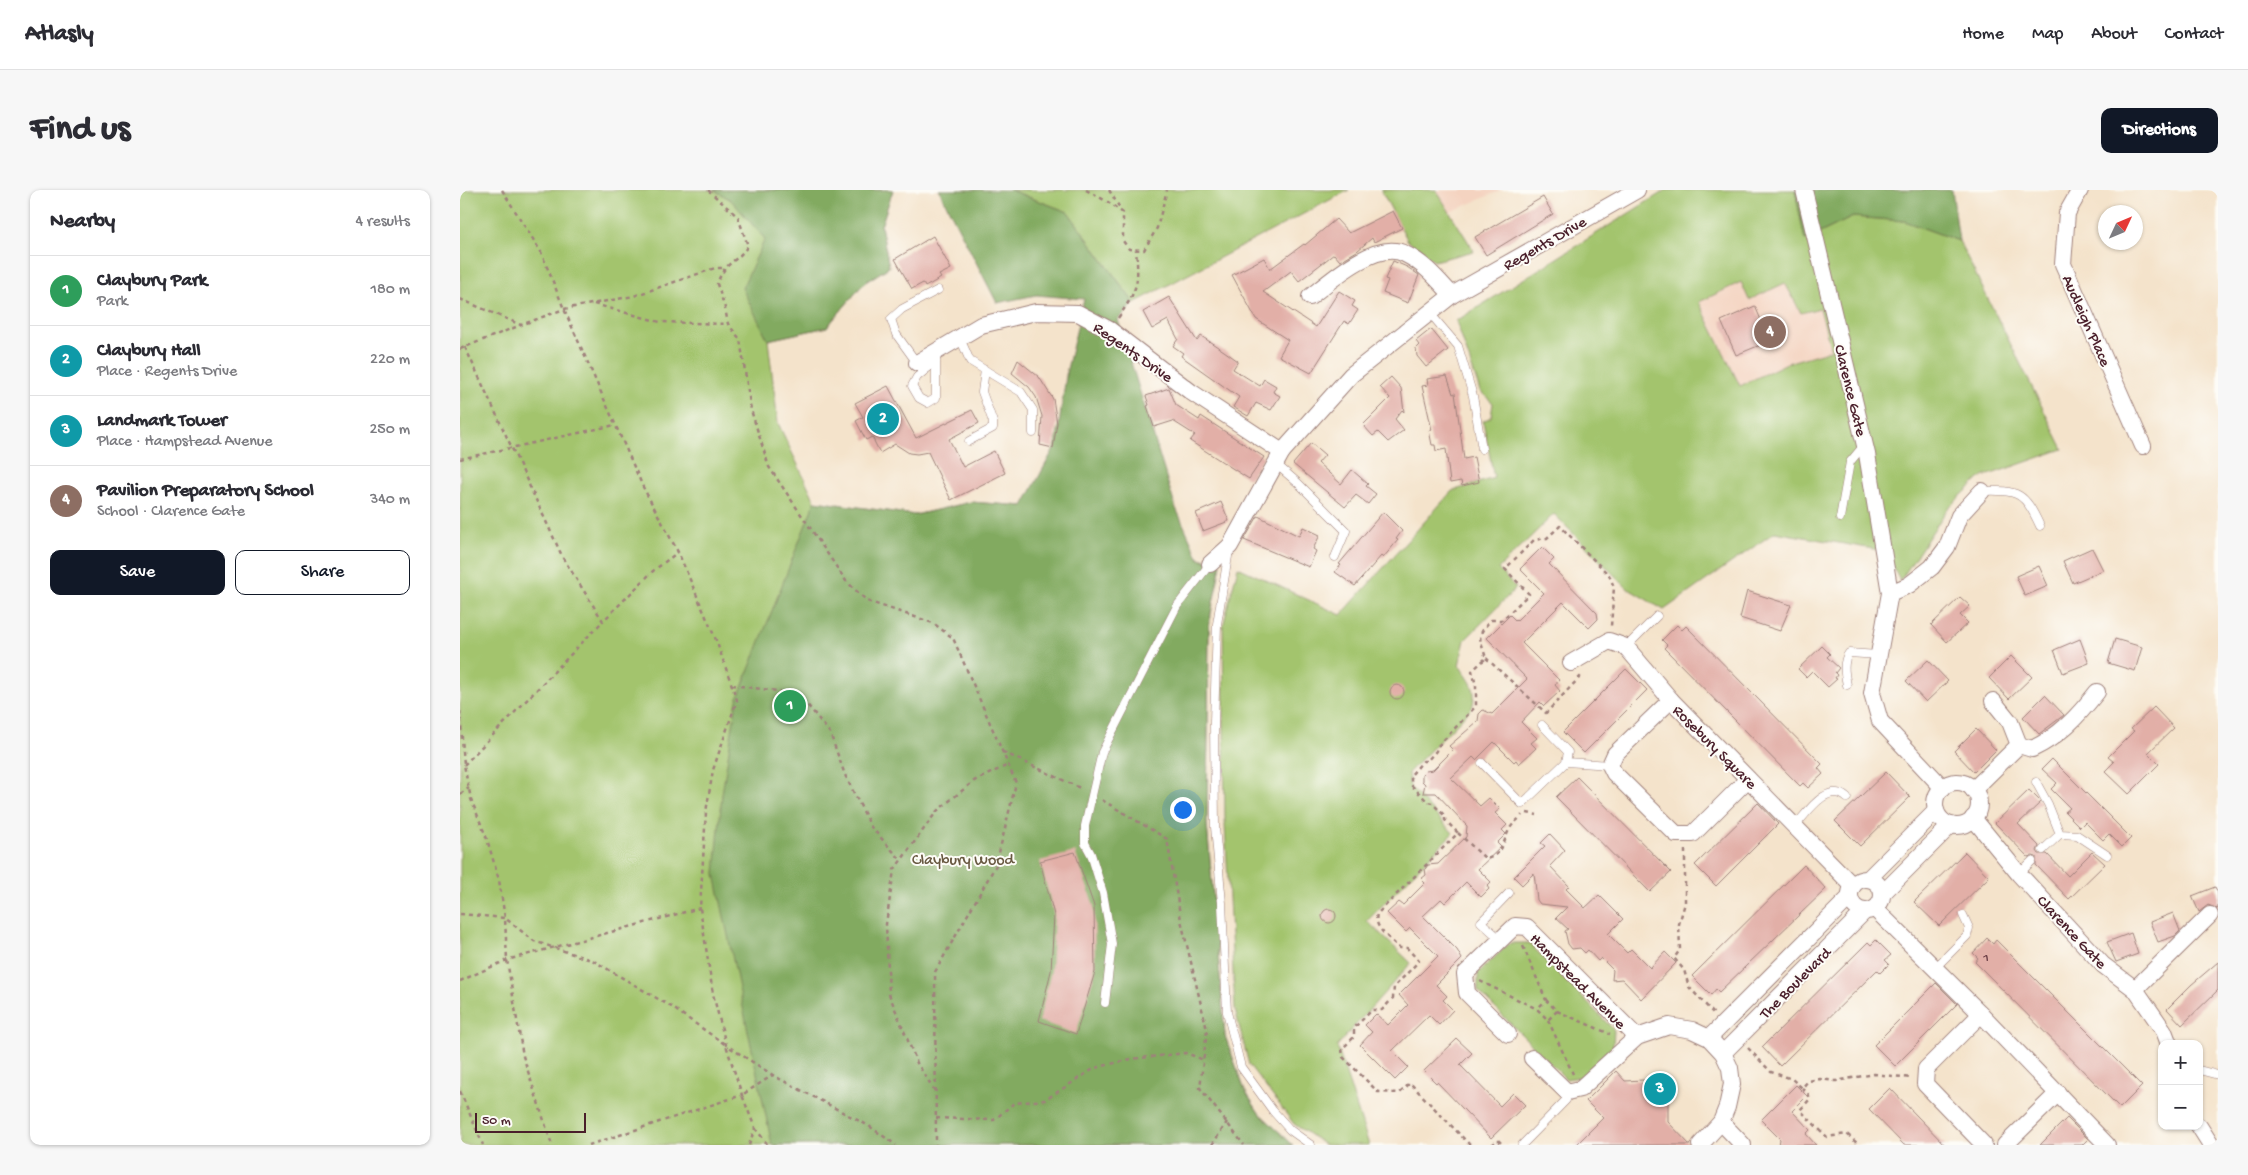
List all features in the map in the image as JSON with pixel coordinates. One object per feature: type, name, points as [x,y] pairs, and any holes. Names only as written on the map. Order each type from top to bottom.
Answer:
[{"type":"street","name":"Regents Drive","points":[[1210,564],[1230,546],[1279,458],[1351,375],[1452,295],[1637,190]]},
{"type":"street","name":"Clarence Gate","points":[[1804,190],[1865,444],[1890,593],[1872,693],[1880,721],[1943,788]]},
{"type":"street","name":"Audleigh Place","points":[[2080,190],[2067,213],[2063,264],[2143,446]]},
{"type":"street","points":[[1310,297],[1340,272],[1381,251],[1404,252],[1428,269],[1452,295]]},
{"type":"street","name":"Regents Drive","points":[[917,363],[936,357],[960,338],[981,325],[1036,312],[1078,313],[1110,330],[1279,458]]},
{"type":"street","points":[[1890,593],[1909,585],[1932,567],[1947,547],[1959,516],[1982,491]]},
{"type":"street","points":[[1571,663],[1609,641],[1626,647]]},
{"type":"street","name":"Rosebury Square","points":[[1626,647],[1671,700],[1795,826],[1851,892]]},
{"type":"street","points":[[2019,745],[2032,749],[2050,741],[2076,718],[2097,692]]},
{"type":"street","points":[[1671,700],[1615,754],[1610,765],[1614,773],[1676,834],[1684,836],[1693,834],[1748,779]]},
{"type":"street","points":[[1993,701],[2010,722],[2019,745]]},
{"type":"street","points":[[1973,790],[2019,745]]},
{"type":"street","points":[[1959,783],[1969,786],[1976,795],[1978,807],[1973,818],[1964,825],[1951,825],[1943,822],[1936,811],[1936,796],[1943,788],[1959,783]]},
{"type":"street","points":[[1868,879],[1936,811]]},
{"type":"street","name":"Clarence Gate","points":[[1973,818],[2019,874],[2103,966],[2135,989],[2164,1031],[2167,1040]]},
{"type":"street","points":[[1882,894],[1951,825]]},
{"type":"street","points":[[1870,910],[1881,902],[1882,894],[1876,882],[1868,879],[1859,880],[1851,892],[1855,908],[1870,910],[1935,968],[2107,1145]]},
{"type":"street","name":"The Boulevard","points":[[1709,1038],[1851,892]]},
{"type":"street","name":"The Boulevard","points":[[1723,1053],[1870,910]]},
{"type":"street","points":[[2135,989],[2210,916]]},
{"type":"street","name":"Hampstead Avenue","points":[[1465,974],[1515,926],[1527,928],[1634,1040]]},
{"type":"street","points":[[1465,974],[1468,993],[1508,1034]]},
{"type":"street","points":[[1981,1014],[1926,1069],[1925,1084],[1984,1145]]},
{"type":"street","points":[[1532,1058],[1574,1090],[1634,1040],[1668,1026],[1692,1030],[1709,1038],[1723,1053],[1730,1068],[1732,1084],[1727,1107],[1721,1122],[1700,1145]]},
{"type":"street","points":[[2005,1145],[2058,1093]]},
{"type":"street","points":[[1721,1122],[1744,1145]]},
{"type":"street","points":[[2202,1130],[2211,1145]]},
{"type":"lane","points":[[917,363],[896,334],[891,319],[902,309],[938,290]]},
{"type":"lane","points":[[1430,312],[1458,346],[1473,396],[1482,449]]},
{"type":"lane","points":[[960,338],[970,361],[1021,392],[1033,410],[1033,432]]},
{"type":"lane","points":[[936,357],[936,398],[928,403],[919,398],[912,386],[917,377],[936,357]]},
{"type":"lane","points":[[968,441],[993,428],[993,422],[982,392],[985,370]]},
{"type":"lane","points":[[1840,518],[1850,462],[1865,444]]},
{"type":"lane","points":[[1279,458],[1298,483],[1346,531],[1336,557]]},
{"type":"lane","points":[[1982,491],[2008,490],[2023,497],[2040,526]]},
{"type":"lane","points":[[1230,546],[1217,624],[1214,722],[1215,827],[1222,903],[1227,1012],[1241,1068],[1273,1111],[1290,1130],[1311,1145]]},
{"type":"lane","points":[[1105,1003],[1112,944],[1103,892],[1091,854],[1085,843],[1085,826],[1102,752],[1177,606],[1210,564]]},
{"type":"lane","points":[[1626,647],[1657,616]]},
{"type":"lane","points":[[1847,685],[1845,674],[1846,657],[1849,653],[1878,655]]},
{"type":"lane","points":[[1482,763],[1522,804],[1566,762],[1568,752],[1542,725]]},
{"type":"lane","points":[[1566,762],[1610,765]]},
{"type":"lane","points":[[2036,782],[2048,804],[2060,834]]},
{"type":"lane","points":[[1795,826],[1826,794],[1836,792],[1847,798]]},
{"type":"lane","points":[[2043,850],[2060,834],[2077,835],[2107,855]]},
{"type":"lane","points":[[2019,874],[2032,861]]},
{"type":"lane","points":[[1500,939],[1482,922],[1510,893]]},
{"type":"lane","points":[[1935,968],[1967,936],[1969,928],[1963,916]]},
{"type":"lane","points":[[2203,1071],[2218,1075]]},
{"type":"lane","points":[[1522,1145],[1574,1090]]},
{"type":"path","points":[[502,190],[541,252],[642,488],[678,552],[716,640],[737,700],[713,770],[706,812],[700,908],[713,994],[726,1044],[742,1095],[755,1128],[768,1145]]},
{"type":"path","points":[[460,349],[564,309],[634,296],[715,268],[723,268],[740,257],[748,246],[738,217],[708,190]]},
{"type":"path","points":[[1086,190],[1123,213]]},
{"type":"path","points":[[1109,190],[1123,213],[1124,241],[1129,249],[1136,250],[1144,250],[1156,228],[1166,190]]},
{"type":"path","points":[[1110,330],[1131,299],[1138,279],[1136,250]]},
{"type":"path","points":[[723,268],[717,284],[726,308],[728,324],[740,339],[750,410],[769,467],[792,498],[846,581],[866,601],[933,623],[953,638],[1016,782],[996,865],[936,972],[936,1145]]},
{"type":"path","points":[[460,299],[521,325]]},
{"type":"path","points":[[592,304],[660,322],[728,324]]},
{"type":"path","points":[[465,348],[563,558],[604,621]]},
{"type":"path","points":[[460,459],[615,425]]},
{"type":"path","points":[[1571,663],[1581,676],[1546,713],[1486,658],[1479,639],[1480,632],[1491,620],[1502,620],[1529,594],[1505,569],[1534,540],[1547,538],[1560,526],[1609,575],[1614,588],[1609,641]]},
{"type":"path","points":[[464,765],[653,571],[678,552]]},
{"type":"path","points":[[1486,658],[1472,671],[1476,685],[1476,706],[1437,747],[1432,756],[1427,761],[1423,761],[1411,775],[1411,785],[1428,802],[1432,803],[1445,816],[1445,820],[1486,859],[1495,857],[1502,849],[1510,828],[1524,813],[1536,815]]},
{"type":"path","points":[[732,685],[777,691],[806,703],[830,733],[845,775],[871,827],[901,860]]},
{"type":"path","points":[[460,711],[464,765],[468,788],[499,880],[505,918],[507,960],[524,1056],[552,1145]]},
{"type":"path","points":[[1002,752],[1093,795],[1167,839],[1181,920],[1207,1030],[1200,1088],[1244,1145]]},
{"type":"path","points":[[936,1092],[917,1064],[888,994],[886,924],[894,870],[937,811],[974,781],[1008,765]]},
{"type":"path","points":[[460,794],[468,788]]},
{"type":"path","points":[[1458,833],[1377,914],[1377,925],[1399,948],[1407,948],[1419,961],[1394,987],[1393,998],[1382,1010],[1372,1010],[1354,1028],[1354,1036],[1342,1048],[1344,1057],[1378,1092],[1400,1093],[1410,1083],[1470,1145]]},
{"type":"path","points":[[1684,836],[1685,903],[1679,924],[1680,950],[1674,958],[1684,970],[1689,987],[1724,1024]]},
{"type":"path","points":[[460,981],[507,960],[554,949],[700,908]]},
{"type":"path","points":[[460,914],[505,918],[534,940],[554,949],[594,961],[670,1006],[773,1075],[869,1126],[896,1145]]},
{"type":"path","points":[[1515,926],[1546,1000],[1557,1011],[1634,1040]]},
{"type":"path","points":[[1465,974],[1537,1009],[1548,1020],[1574,1090]]},
{"type":"path","points":[[1537,1009],[1546,1000]]},
{"type":"path","points":[[1548,1020],[1557,1011]]},
{"type":"path","points":[[1738,1038],[1771,1072],[1792,1079],[1808,1094],[1810,1099],[1800,1110],[1827,1137],[1847,1134],[1859,1145]]},
{"type":"path","points":[[936,1118],[994,1120],[1014,1103],[1045,1100],[1095,1068],[1131,1059],[1186,1053],[1204,1060]]},
{"type":"path","points":[[1802,1088],[1808,1081],[1820,1079],[1836,1081],[1874,1074],[1926,1079]]},
{"type":"path","points":[[590,1145],[742,1095],[773,1075]]},
{"type":"path","points":[[460,1091],[483,1145]]},
{"type":"path","points":[[1212,1145],[1227,1122]]},
{"type":"path","points":[[749,1145],[755,1128]]},
{"type":"path","points":[[1492,1145],[1498,1140],[1503,1145]]},
{"type":"shaded area","points":[[1436,190],[1502,190],[1450,212]]},
{"type":"shaded area","points":[[1741,282],[1785,283],[1820,308],[1831,351],[1787,363],[1740,386],[1699,301]]},
{"type":"green space","points":[[460,190],[893,190],[881,226],[889,267],[864,283],[827,327],[768,340],[778,423],[815,501],[915,515],[971,502],[1024,506],[1221,564],[1209,623],[1207,825],[1225,1036],[1245,1091],[1259,1113],[1293,1145],[460,1145]]},
{"type":"green space","points":[[714,190],[893,190],[881,226],[889,267],[864,283],[827,327],[768,340],[742,288],[765,239],[731,200]]},
{"type":"green space","name":"Claybury Wood","points":[[939,190],[1010,190],[1068,212],[1134,303],[1118,320],[1175,506],[1199,559],[1221,564],[1209,623],[1207,825],[1225,1036],[1245,1091],[1259,1113],[1293,1145],[772,1145],[715,874],[722,794],[737,700],[815,501],[915,515],[971,502],[1023,506],[1056,445],[1067,369],[1084,299],[1036,295],[997,303]]},
{"type":"green space","points":[[1010,190],[1349,190],[1134,303],[1068,212]]},
{"type":"green space","points":[[1381,190],[1436,190],[1474,251],[1434,261],[1408,241]]},
{"type":"green space","points":[[1666,190],[1795,190],[1805,240],[1853,217],[1904,221],[1959,241],[2063,449],[1980,478],[1948,508],[1900,581],[1885,551],[1775,532],[1664,610],[1627,588],[1554,514],[1498,569],[1516,588],[1465,640],[1459,665],[1472,685],[1474,701],[1472,708],[1408,773],[1410,787],[1453,833],[1367,921],[1411,963],[1337,1046],[1369,1145],[1325,1145],[1294,1124],[1249,1065],[1235,1009],[1225,825],[1223,626],[1238,567],[1341,615],[1452,491],[1494,478],[1483,421],[1491,417],[1493,403],[1480,391],[1456,321]],"holes":[[[1741,282],[1749,300],[1785,283],[1801,313],[1820,308],[1831,350],[1787,363],[1740,386],[1699,302]]]},
{"type":"green space","points":[[1795,190],[1952,190],[1959,241],[1904,221],[1853,217],[1805,240]]},
{"type":"green space","points":[[1510,943],[1529,943],[1614,1030],[1613,1046],[1581,1077],[1566,1079],[1478,991],[1478,973]]},
{"type":"building","points":[[1543,197],[1553,214],[1486,255],[1475,237]]},
{"type":"building","points":[[1393,211],[1402,228],[1374,242],[1372,238],[1357,251],[1340,261],[1334,254],[1299,281],[1291,271],[1263,292],[1316,327],[1339,291],[1355,301],[1352,306],[1358,310],[1349,324],[1344,321],[1311,373],[1279,356],[1288,340],[1256,319],[1232,275],[1264,258],[1270,269],[1305,245],[1336,219],[1349,233]]},
{"type":"building","points":[[933,236],[951,269],[939,275],[941,278],[925,287],[923,283],[912,289],[895,259]]},
{"type":"building","points":[[1393,261],[1419,275],[1408,303],[1383,293],[1388,280],[1385,279]]},
{"type":"building","points":[[1169,297],[1197,341],[1201,336],[1238,361],[1233,369],[1260,386],[1264,379],[1276,386],[1273,392],[1280,396],[1271,410],[1256,403],[1248,416],[1233,407],[1239,397],[1181,356],[1183,353],[1173,346],[1178,339],[1168,320],[1152,329],[1143,312]]},
{"type":"building","points":[[1755,306],[1770,341],[1736,355],[1721,321]]},
{"type":"building","points":[[1431,329],[1448,350],[1426,367],[1417,356],[1416,348],[1419,345],[1416,341]]},
{"type":"building","points":[[1018,360],[1039,377],[1053,399],[1057,423],[1053,448],[1040,445],[1042,416],[1036,397],[1029,387],[1012,373]]},
{"type":"building","points":[[1447,376],[1453,394],[1455,393],[1464,459],[1474,457],[1479,482],[1462,486],[1461,481],[1450,483],[1446,449],[1436,451],[1435,445],[1432,445],[1429,430],[1432,430],[1422,386],[1428,385],[1427,379]]},
{"type":"building","points":[[1391,377],[1401,388],[1404,412],[1402,410],[1395,419],[1404,430],[1388,442],[1378,432],[1373,436],[1363,425],[1390,398],[1380,387]]},
{"type":"building","points":[[888,386],[916,438],[972,410],[979,423],[949,439],[963,467],[994,451],[1005,473],[951,500],[928,452],[909,453],[895,444],[880,453],[872,437],[866,440],[856,421],[863,417],[855,403]]},
{"type":"building","points":[[1169,388],[1176,405],[1199,420],[1201,416],[1264,457],[1249,479],[1190,441],[1195,435],[1173,421],[1154,427],[1147,406],[1149,405],[1146,396]]},
{"type":"building","points":[[1311,443],[1325,455],[1318,463],[1341,484],[1352,470],[1368,484],[1366,486],[1376,494],[1368,504],[1356,495],[1345,507],[1293,464]]},
{"type":"building","points":[[1221,502],[1229,521],[1203,531],[1196,513]]},
{"type":"building","points":[[1383,512],[1402,531],[1396,539],[1398,540],[1383,558],[1381,556],[1355,586],[1335,572],[1341,565],[1339,564]]},
{"type":"building","points":[[1258,516],[1299,536],[1303,527],[1320,535],[1313,549],[1316,551],[1309,567],[1244,540]]},
{"type":"building","points":[[1542,547],[1554,559],[1549,564],[1597,613],[1598,619],[1589,628],[1563,602],[1522,643],[1559,680],[1555,685],[1560,691],[1544,706],[1540,702],[1521,722],[1537,738],[1531,743],[1536,748],[1519,764],[1516,760],[1514,762],[1494,742],[1476,760],[1473,757],[1451,778],[1480,806],[1489,798],[1500,809],[1495,813],[1507,825],[1502,830],[1506,834],[1497,843],[1501,847],[1478,869],[1491,882],[1487,886],[1489,889],[1481,897],[1466,882],[1445,903],[1441,899],[1423,916],[1457,950],[1462,959],[1436,985],[1447,996],[1443,1000],[1453,1010],[1439,1025],[1429,1015],[1392,1051],[1408,1067],[1395,1080],[1360,1045],[1372,1032],[1365,1025],[1376,1014],[1388,1025],[1408,1005],[1399,995],[1438,956],[1410,928],[1406,932],[1387,913],[1399,902],[1403,905],[1425,883],[1421,879],[1426,875],[1425,869],[1428,865],[1438,864],[1466,837],[1467,826],[1436,793],[1423,793],[1425,784],[1422,781],[1422,775],[1426,771],[1433,770],[1453,750],[1449,746],[1478,721],[1479,714],[1483,710],[1492,714],[1527,679],[1487,638],[1510,615],[1516,621],[1544,593],[1520,569]]},
{"type":"building","points":[[2092,548],[2103,570],[2073,583],[2063,561]]},
{"type":"building","points":[[2039,566],[2048,586],[2025,596],[2016,576]]},
{"type":"building","points":[[1747,591],[1791,605],[1780,631],[1740,618]]},
{"type":"building","points":[[1960,597],[1970,606],[1960,615],[1968,623],[1947,642],[1931,625]]},
{"type":"building","points":[[1677,625],[1682,630],[1686,626],[1822,764],[1818,768],[1823,774],[1808,788],[1803,783],[1800,786],[1664,648],[1667,645],[1662,640]]},
{"type":"building","points":[[2080,639],[2089,663],[2063,673],[2054,650]]},
{"type":"building","points":[[2115,639],[2142,647],[2135,671],[2108,663]]},
{"type":"building","points":[[1822,646],[1830,654],[1827,657],[1839,668],[1835,673],[1837,675],[1835,678],[1837,679],[1828,687],[1812,671],[1806,677],[1798,669]]},
{"type":"building","points":[[2011,656],[2032,677],[2009,699],[1989,678]]},
{"type":"building","points":[[1928,660],[1948,681],[1926,702],[1906,681]]},
{"type":"building","points":[[1626,669],[1647,690],[1584,753],[1563,732]]},
{"type":"building","points":[[1397,685],[1402,687],[1404,692],[1402,697],[1397,699],[1392,697],[1390,692],[1392,687]]},
{"type":"building","points":[[2045,695],[2064,715],[2039,734],[2023,717]]},
{"type":"building","points":[[2154,707],[2174,728],[2148,753],[2159,764],[2129,794],[2105,771],[2114,762],[2108,757],[2134,731],[2131,729]]},
{"type":"building","points":[[1976,729],[1996,750],[1974,772],[1954,751]]},
{"type":"building","points":[[2052,759],[2131,838],[2122,847],[2109,834],[2103,840],[2085,822],[2080,827],[2065,812],[2070,808],[2051,789],[2057,783],[2042,769]]},
{"type":"building","points":[[1886,772],[1910,797],[1860,846],[1835,821]]},
{"type":"building","points":[[1577,777],[1671,872],[1650,892],[1556,797]]},
{"type":"building","points":[[2029,790],[2041,802],[2018,824],[2039,846],[2037,851],[2039,854],[2047,854],[2068,876],[2092,852],[2105,864],[2069,899],[2036,865],[2036,857],[2028,857],[1995,823]]},
{"type":"building","points":[[1758,803],[1778,824],[1716,886],[1695,865]]},
{"type":"building","points":[[1550,834],[1565,850],[1550,866],[1569,886],[1566,889],[1585,908],[1599,895],[1623,919],[1608,934],[1627,953],[1631,949],[1650,968],[1665,952],[1676,963],[1641,999],[1622,979],[1612,980],[1613,970],[1601,958],[1598,961],[1588,950],[1585,953],[1580,948],[1572,949],[1568,944],[1565,931],[1568,929],[1556,918],[1567,907],[1540,904],[1537,900],[1534,873],[1522,885],[1514,877],[1545,846],[1541,843]]},
{"type":"building","points":[[1075,852],[1094,906],[1095,972],[1076,1034],[1039,1021],[1051,971],[1054,915],[1040,861]]},
{"type":"building","points":[[1965,852],[1989,877],[1939,926],[1914,902]]},
{"type":"building","points":[[1804,865],[1826,889],[1719,992],[1716,989],[1711,995],[1692,976]]},
{"type":"building","points":[[2215,887],[2218,893],[2218,909],[2208,905],[2199,912],[2192,896]]},
{"type":"building","points":[[1326,909],[1332,909],[1336,916],[1332,923],[1326,923],[1322,919],[1322,913]]},
{"type":"building","points":[[2173,913],[2180,931],[2175,936],[2158,942],[2150,922]]},
{"type":"building","points":[[2131,933],[2138,954],[2116,962],[2107,942]]},
{"type":"building","points":[[1987,938],[1993,944],[1996,940],[2142,1086],[2120,1108],[1975,962],[1978,958],[1973,953]]},
{"type":"building","points":[[1876,940],[1891,955],[1885,960],[1889,964],[1880,973],[1877,970],[1780,1066],[1762,1047],[1868,942],[1871,945]]},
{"type":"building","points":[[2218,962],[2218,990],[2182,1025],[2167,1009]]},
{"type":"building","points":[[1936,983],[1957,1004],[1895,1066],[1874,1045]]},
{"type":"building","points":[[1457,1039],[1472,1053],[1460,1065],[1500,1106],[1513,1093],[1525,1105],[1491,1138],[1424,1071]]},
{"type":"building","points":[[1616,1071],[1625,1081],[1661,1079],[1671,1090],[1668,1093],[1668,1122],[1690,1145],[1576,1145],[1603,1118],[1586,1101]]},
{"type":"building","points":[[1796,1085],[1807,1096],[1792,1111],[1810,1130],[1806,1134],[1816,1145],[1779,1145],[1780,1139],[1761,1120]]},
{"type":"building","points":[[1890,1088],[1945,1145],[1904,1145],[1869,1109]]},
{"type":"building","points":[[2067,1118],[2088,1139],[2082,1145],[2040,1145]]},
{"type":"place","name":"Pavilion Preparatory School","points":[[1770,332]]},
{"type":"place","name":"Claybury Hall","points":[[883,419]]},
{"type":"place","name":"Claybury Park","points":[[790,706]]},
{"type":"place","name":"Landmark Tower","points":[[1660,1089]]}]
